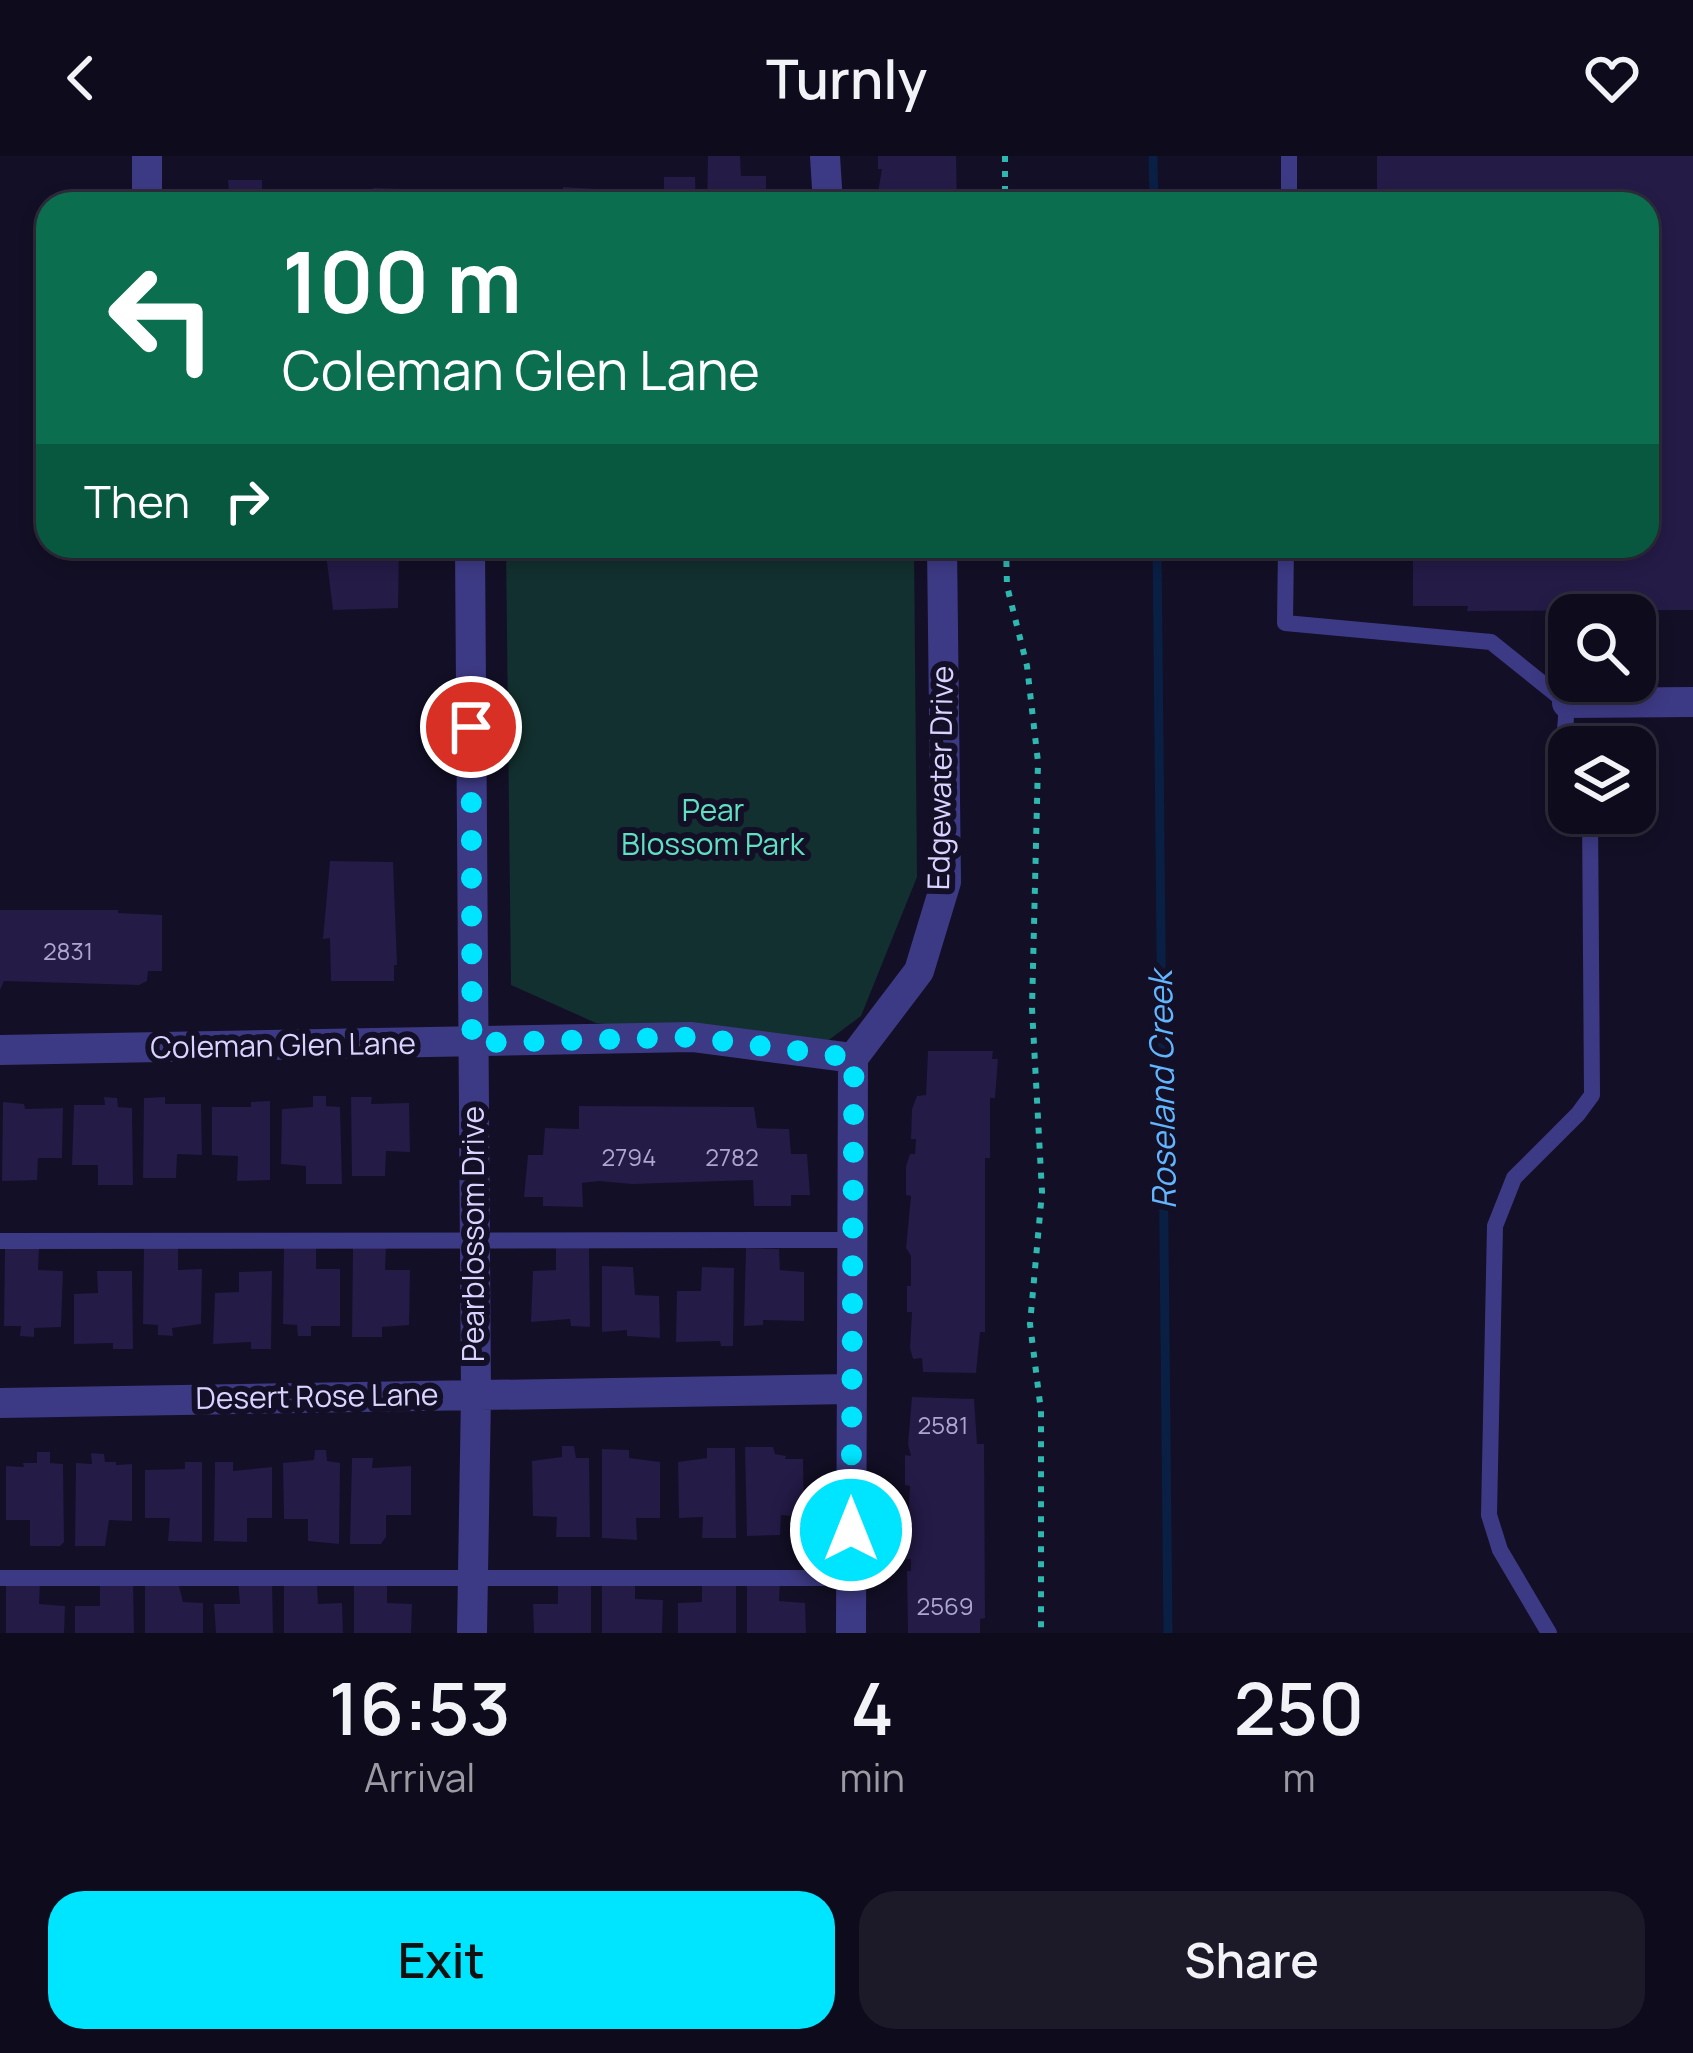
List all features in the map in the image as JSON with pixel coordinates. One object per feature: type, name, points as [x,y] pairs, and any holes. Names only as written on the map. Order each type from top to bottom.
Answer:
[{"type":"street","points":[[147,156],[147,192]]},
{"type":"street","points":[[825,156],[827,192]]},
{"type":"street","name":"Pearblossom Drive","points":[[470,558],[476,1394],[472,1633]]},
{"type":"street","name":"Edgewater Drive","points":[[854,1058],[919,971],[946,882],[942,558]]},
{"type":"street","points":[[1567,703],[1693,702]]},
{"type":"street","name":"Coleman Glen Lane","points":[[0,1050],[692,1037],[854,1058]]},
{"type":"street","points":[[851,1633],[854,1058]]},
{"type":"street","name":"Desert Rose Lane","points":[[0,1403],[850,1389]]},
{"type":"lane","points":[[1289,156],[1289,192]]},
{"type":"lane","points":[[1286,558],[1285,622],[1492,642],[1567,703],[1565,726]]},
{"type":"lane","points":[[1549,1633],[1500,1550],[1489,1515],[1495,1226],[1514,1178],[1592,1094],[1590,834]]},
{"type":"lane","points":[[0,1241],[852,1240]]},
{"type":"lane","points":[[0,1578],[851,1578]]},
{"type":"path","points":[[1005,156],[1006,192]]},
{"type":"path","points":[[1006,558],[1007,586],[1027,666],[1037,762],[1032,1008],[1042,1192],[1030,1324],[1040,1411],[1041,1633]]},
{"type":"green space","name":"Pear Blossom Park","points":[[506,558],[914,558],[917,877],[861,1016],[822,1045],[596,1023],[511,985]]},
{"type":"building","points":[[708,156],[740,156],[741,176],[766,176],[766,192],[707,192]]},
{"type":"building","points":[[878,156],[956,156],[957,192],[878,192],[882,169],[878,169]]},
{"type":"building","points":[[1377,156],[1693,156],[1693,610],[1656,610],[1656,594],[1548,594],[1548,611],[1413,606],[1413,558],[1659,558],[1659,192],[1377,192]]},
{"type":"building","points":[[664,177],[695,177],[696,192],[664,192]]},
{"type":"building","points":[[228,180],[262,180],[262,192],[229,192]]},
{"type":"building","points":[[563,187],[596,189],[596,192],[563,192]]},
{"type":"building","points":[[373,188],[405,192],[373,192]]},
{"type":"building","points":[[518,189],[551,189],[551,192]]},
{"type":"building","points":[[326,558],[399,558],[398,608],[333,610]]},
{"type":"building","points":[[330,861],[393,862],[394,981],[331,981],[330,938],[323,939]]},
{"type":"building","points":[[0,910],[118,910],[162,915],[162,971],[148,971],[147,981],[139,985],[4,981],[0,990]]},
{"type":"building","points":[[928,1051],[993,1051],[992,1059],[998,1059],[995,1098],[990,1098],[990,1158],[985,1158],[985,1332],[980,1332],[976,1373],[923,1372],[922,1358],[913,1359],[910,1348],[912,1312],[907,1312],[907,1286],[911,1286],[911,1256],[906,1248],[911,1196],[906,1195],[906,1166],[910,1154],[915,1154],[912,1109],[917,1096],[926,1095]]},
{"type":"building","points":[[313,1096],[326,1096],[326,1106],[340,1107],[342,1184],[306,1184],[306,1166],[281,1164],[282,1109],[313,1107]]},
{"type":"building","points":[[104,1097],[117,1098],[118,1107],[132,1108],[133,1185],[98,1185],[98,1165],[72,1165],[74,1105],[105,1105]]},
{"type":"building","points":[[165,1097],[165,1104],[201,1104],[202,1155],[177,1154],[176,1178],[143,1178],[144,1098]]},
{"type":"building","points":[[351,1097],[372,1097],[371,1104],[409,1103],[410,1152],[386,1151],[385,1176],[352,1176]]},
{"type":"building","points":[[270,1101],[270,1180],[237,1181],[238,1156],[212,1155],[212,1107],[251,1107],[251,1102]]},
{"type":"building","points":[[3,1102],[24,1104],[25,1109],[63,1108],[62,1158],[38,1158],[37,1180],[2,1181]]},
{"type":"building","points":[[579,1106],[754,1107],[757,1128],[789,1129],[791,1154],[807,1154],[810,1195],[791,1195],[791,1206],[754,1206],[753,1180],[599,1181],[582,1183],[583,1207],[543,1206],[543,1197],[524,1197],[528,1155],[543,1155],[545,1128],[579,1129]]},
{"type":"building","points":[[284,1245],[316,1245],[316,1269],[340,1269],[340,1326],[311,1326],[311,1336],[298,1336],[297,1325],[283,1324]]},
{"type":"building","points":[[39,1247],[38,1270],[63,1271],[61,1327],[34,1328],[34,1337],[20,1336],[21,1326],[4,1326],[5,1248]]},
{"type":"building","points":[[144,1247],[178,1247],[178,1270],[202,1269],[201,1324],[172,1328],[173,1336],[158,1335],[158,1325],[143,1324]]},
{"type":"building","points":[[353,1247],[386,1248],[385,1270],[410,1270],[409,1325],[382,1327],[382,1337],[352,1337]]},
{"type":"building","points":[[556,1247],[589,1248],[590,1327],[571,1326],[570,1319],[531,1322],[533,1271],[556,1270]]},
{"type":"building","points":[[746,1248],[779,1249],[780,1270],[804,1272],[804,1321],[763,1320],[763,1325],[744,1326]]},
{"type":"building","points":[[602,1266],[633,1267],[635,1295],[659,1296],[660,1338],[627,1336],[627,1330],[602,1332]]},
{"type":"building","points":[[702,1267],[734,1268],[733,1346],[721,1346],[720,1341],[676,1342],[677,1291],[701,1291]]},
{"type":"building","points":[[97,1271],[132,1271],[133,1349],[113,1349],[113,1343],[74,1344],[74,1294],[98,1293]]},
{"type":"building","points":[[272,1271],[271,1349],[251,1349],[251,1342],[213,1344],[215,1293],[239,1292],[239,1272]]},
{"type":"building","points":[[912,1397],[974,1399],[977,1444],[984,1444],[985,1618],[980,1619],[980,1633],[908,1633],[910,1486],[905,1485],[905,1455],[911,1456]]},
{"type":"building","points":[[562,1446],[574,1446],[576,1458],[589,1458],[590,1537],[556,1537],[557,1517],[533,1516],[532,1461],[562,1457]]},
{"type":"building","points":[[745,1447],[773,1447],[785,1459],[803,1459],[804,1517],[781,1515],[780,1535],[747,1536]]},
{"type":"building","points":[[707,1448],[735,1448],[736,1538],[702,1538],[703,1517],[679,1518],[678,1462],[707,1458]]},
{"type":"building","points":[[602,1449],[629,1450],[629,1458],[660,1462],[660,1518],[636,1518],[637,1540],[602,1538]]},
{"type":"building","points":[[315,1450],[326,1450],[327,1461],[340,1463],[339,1544],[308,1541],[308,1519],[284,1519],[283,1463],[314,1460]]},
{"type":"building","points":[[37,1452],[50,1452],[50,1463],[63,1464],[64,1542],[60,1546],[30,1546],[30,1520],[6,1520],[6,1466],[37,1463]]},
{"type":"building","points":[[91,1453],[104,1454],[105,1462],[116,1465],[132,1464],[132,1521],[109,1520],[105,1546],[75,1546],[76,1463],[92,1464]]},
{"type":"building","points":[[352,1458],[373,1458],[372,1468],[411,1466],[411,1515],[386,1515],[386,1537],[381,1544],[350,1544]]},
{"type":"building","points":[[185,1462],[202,1462],[202,1542],[168,1541],[170,1518],[145,1518],[145,1470],[185,1469]]},
{"type":"building","points":[[215,1462],[233,1462],[233,1471],[272,1467],[272,1518],[247,1518],[247,1542],[214,1541]]},
{"type":"building","points":[[602,1579],[635,1580],[635,1599],[663,1600],[662,1633],[602,1633]]},
{"type":"building","points":[[736,1579],[736,1633],[678,1633],[678,1603],[702,1602],[702,1580]]},
{"type":"building","points":[[238,1580],[272,1580],[273,1633],[216,1633],[214,1604],[240,1604]]},
{"type":"building","points":[[354,1580],[387,1581],[387,1603],[412,1604],[411,1633],[354,1633]]},
{"type":"building","points":[[747,1580],[780,1581],[779,1601],[805,1603],[806,1633],[747,1633]]},
{"type":"building","points":[[100,1581],[133,1581],[134,1633],[75,1633],[75,1606],[100,1606]]},
{"type":"building","points":[[284,1581],[317,1582],[318,1604],[342,1603],[343,1633],[284,1633]]},
{"type":"building","points":[[6,1582],[40,1582],[39,1604],[65,1606],[64,1633],[6,1633]]},
{"type":"building","points":[[145,1582],[178,1582],[183,1602],[203,1603],[203,1633],[145,1633]]},
{"type":"building","points":[[558,1582],[591,1582],[591,1633],[534,1633],[533,1604],[558,1604]]},
{"type":"waterway","name":"Roseland Creek","points":[[1153,156],[1154,192]]},
{"type":"waterway","name":"Roseland Creek","points":[[1157,558],[1168,1633]]},
{"type":"route","points":[[471,727],[472,1043],[692,1037],[854,1058],[851,1530]]}]
